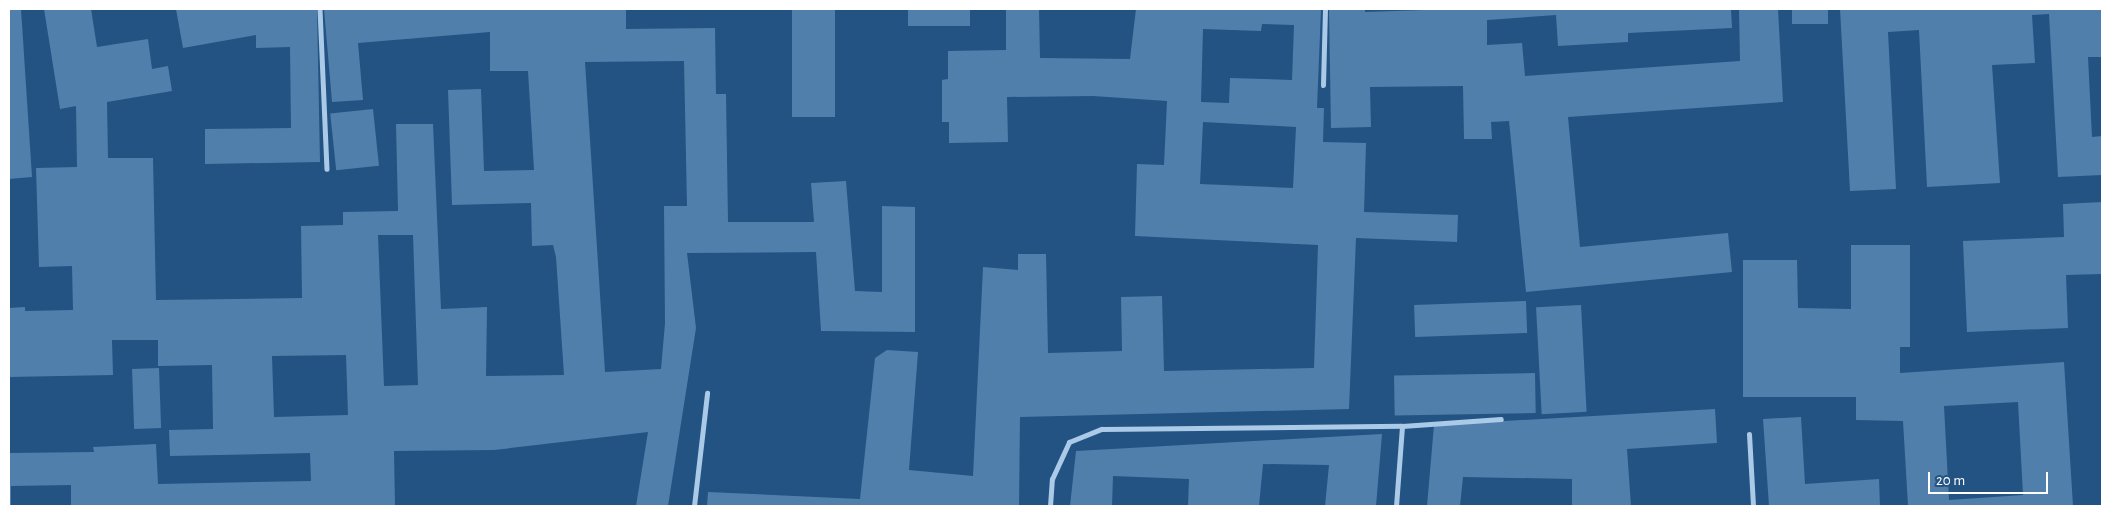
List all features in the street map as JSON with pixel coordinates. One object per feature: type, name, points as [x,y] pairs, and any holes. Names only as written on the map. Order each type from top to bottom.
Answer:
[{"type":"street","points":[[320,9],[327,169]]},
{"type":"street","points":[[1323,85],[1325,9]]},
{"type":"street","points":[[694,506],[707,393]]},
{"type":"street","points":[[1050,506],[1052,478],[1069,442],[1102,429],[1402,426],[1501,419]]},
{"type":"street","points":[[1396,506],[1402,426]]},
{"type":"street","points":[[1749,434],[1754,506]]},
{"type":"building","points":[[9,9],[21,9],[32,177],[9,179]]},
{"type":"building","points":[[44,9],[91,9],[97,47],[148,39],[152,69],[168,66],[172,91],[107,102],[108,158],[153,158],[156,300],[302,298],[301,226],[343,225],[343,212],[398,211],[396,124],[433,124],[441,309],[487,307],[486,376],[564,375],[556,257],[553,245],[532,246],[531,203],[452,205],[448,90],[481,89],[484,171],[534,170],[528,71],[490,71],[490,32],[358,43],[363,100],[332,102],[324,9],[626,9],[626,29],[715,28],[716,94],[726,94],[728,222],[814,222],[811,183],[846,181],[855,291],[882,292],[882,206],[915,207],[915,332],[821,331],[816,252],[687,253],[696,328],[668,506],[636,506],[648,432],[494,450],[394,451],[395,506],[71,506],[71,485],[11,486],[11,506],[9,506],[9,453],[94,452],[93,447],[156,444],[158,484],[311,481],[310,453],[170,456],[169,430],[213,429],[212,365],[158,366],[158,340],[112,340],[113,375],[9,377],[9,308],[25,307],[25,311],[73,310],[72,266],[39,267],[36,168],[77,167],[76,106],[60,109]],"holes":[[[684,61],[687,206],[664,206],[665,323],[661,369],[605,372],[585,62]],[[378,235],[413,235],[418,385],[384,386]],[[346,355],[348,415],[274,417],[272,356]]]},
{"type":"building","points":[[176,9],[317,9],[320,162],[205,164],[205,129],[291,128],[290,47],[256,48],[256,35],[183,48]]},
{"type":"building","points":[[792,9],[835,9],[835,117],[792,117]]},
{"type":"building","points":[[908,9],[970,9],[970,26],[908,26]]},
{"type":"building","points":[[1006,9],[1039,9],[1040,58],[1130,59],[1136,9],[1321,9],[1317,108],[1324,108],[1323,142],[1366,143],[1364,212],[1458,215],[1457,242],[1356,238],[1349,409],[1020,417],[1019,506],[707,506],[708,492],[860,499],[875,358],[887,350],[918,352],[909,470],[973,476],[983,267],[1018,270],[1018,254],[1046,254],[1048,353],[1122,351],[1121,297],[1162,296],[1164,371],[1314,368],[1318,245],[1135,236],[1137,164],[1164,165],[1167,101],[1093,96],[1007,97],[1008,142],[949,143],[949,122],[942,122],[942,80],[948,79],[948,51],[1006,50]],"holes":[[[1262,24],[1294,25],[1292,80],[1230,78],[1229,103],[1201,102],[1203,29],[1261,31]],[[1203,122],[1296,127],[1293,188],[1200,184]]]},
{"type":"building","points":[[1329,9],[1365,9],[1365,12],[1454,9],[1731,9],[1732,28],[1628,33],[1628,42],[1558,46],[1556,15],[1487,20],[1487,45],[1522,43],[1525,76],[1740,61],[1739,9],[1778,9],[1783,102],[1568,117],[1580,247],[1728,233],[1732,272],[1526,292],[1509,121],[1491,122],[1492,139],[1464,139],[1463,86],[1370,87],[1371,127],[1331,128]]},
{"type":"building","points":[[1792,9],[1828,9],[1828,24],[1792,24]]},
{"type":"building","points":[[1840,9],[2102,9],[2102,57],[2088,57],[2092,137],[2102,136],[2102,175],[2058,177],[2049,14],[2032,15],[2035,63],[1992,65],[2000,183],[1927,187],[1919,30],[1888,32],[1896,189],[1850,191]]},
{"type":"building","points":[[373,109],[379,166],[336,170],[330,113]]},
{"type":"building","points":[[2102,202],[2102,274],[2066,275],[2068,328],[1967,332],[1963,241],[2064,237],[2063,204]]},
{"type":"building","points":[[1851,245],[1910,245],[1910,347],[1900,347],[1900,373],[2064,362],[2073,506],[1908,506],[1903,421],[1856,420],[1856,397],[1743,397],[1743,260],[1797,260],[1798,308],[1851,309]],"holes":[[[2018,402],[2023,495],[1949,500],[1944,406]]]},
{"type":"building","points":[[1526,301],[1527,333],[1415,337],[1414,305]]},
{"type":"building","points":[[1581,305],[1587,412],[1542,414],[1536,307]]},
{"type":"building","points":[[159,368],[161,428],[134,429],[132,369]]},
{"type":"building","points":[[1535,373],[1536,413],[1395,415],[1394,375]]},
{"type":"building","points":[[1715,409],[1717,443],[1627,449],[1631,506],[1572,506],[1572,479],[1463,477],[1460,506],[1427,506],[1434,425]]},
{"type":"building","points":[[1801,417],[1805,484],[1879,479],[1880,506],[1769,506],[1763,419]]},
{"type":"building","points":[[1382,434],[1376,506],[1325,506],[1329,465],[1263,464],[1259,506],[1188,506],[1189,479],[1113,476],[1112,506],[1070,506],[1076,451]]}]
